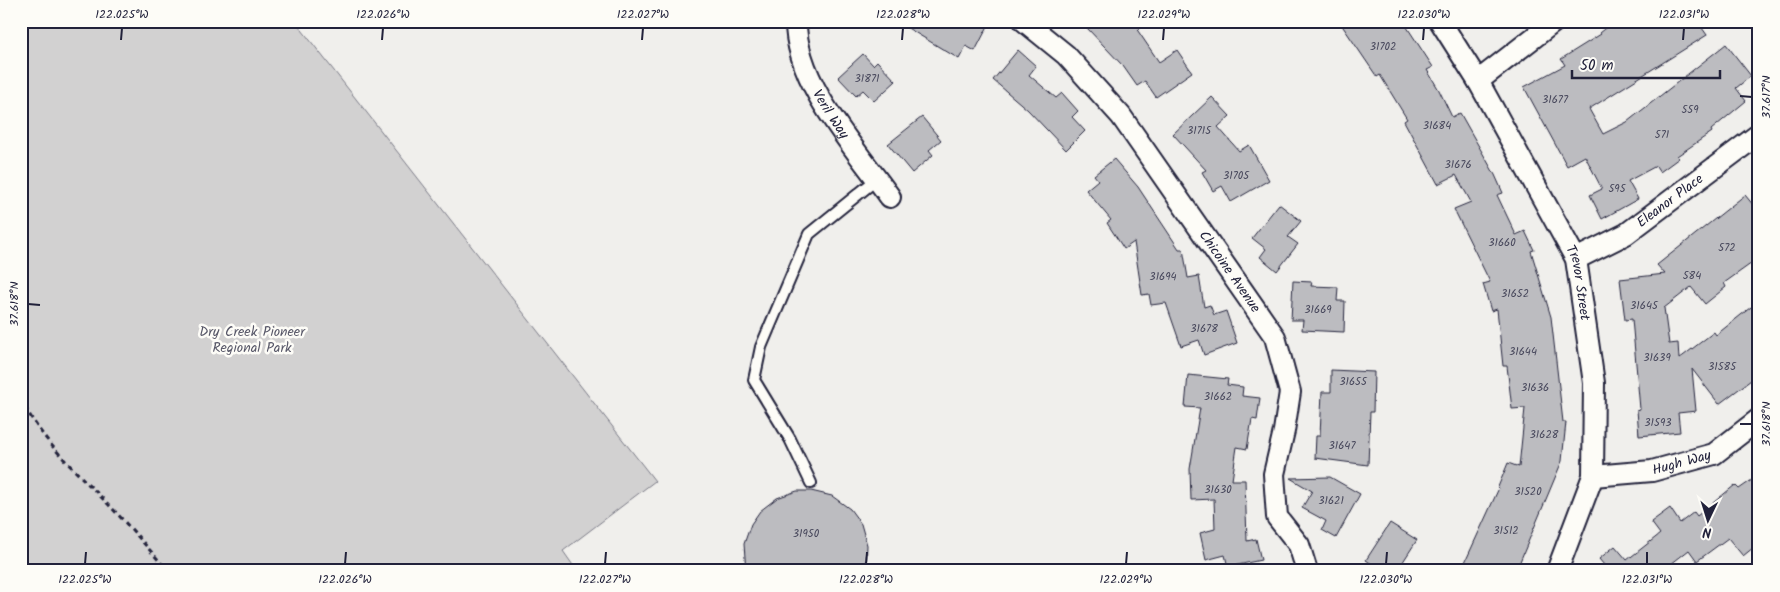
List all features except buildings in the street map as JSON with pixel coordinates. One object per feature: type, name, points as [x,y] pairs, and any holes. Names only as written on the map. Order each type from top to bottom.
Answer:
[{"type":"street","name":"Veril Way","points":[[796,21],[796,36],[813,89],[890,197]]},
{"type":"street","name":"Chicoine Avenue","points":[[1024,21],[1066,55],[1121,116],[1275,337],[1290,392],[1284,431],[1274,474],[1277,517],[1299,545],[1307,571]]},
{"type":"street","name":"Trevor Street","points":[[1440,21],[1478,81],[1576,259],[1594,383],[1593,476],[1557,571]]},
{"type":"street","points":[[1478,81],[1556,21]]},
{"type":"street","name":"Eleanor Place","points":[[1576,259],[1626,234],[1759,134]]},
{"type":"street","name":"Hugh Way","points":[[1593,476],[1652,471],[1714,454],[1759,419]]},
{"type":"lane","points":[[811,483],[790,439],[754,380],[761,347],[809,234],[877,179]]},
{"type":"path","points":[[21,399],[55,450],[132,529],[168,571]]},
{"type":"green space","name":"Dry Creek Pioneer Regional Park","points":[[21,21],[295,21],[655,481],[563,551],[577,571],[21,571]]}]
